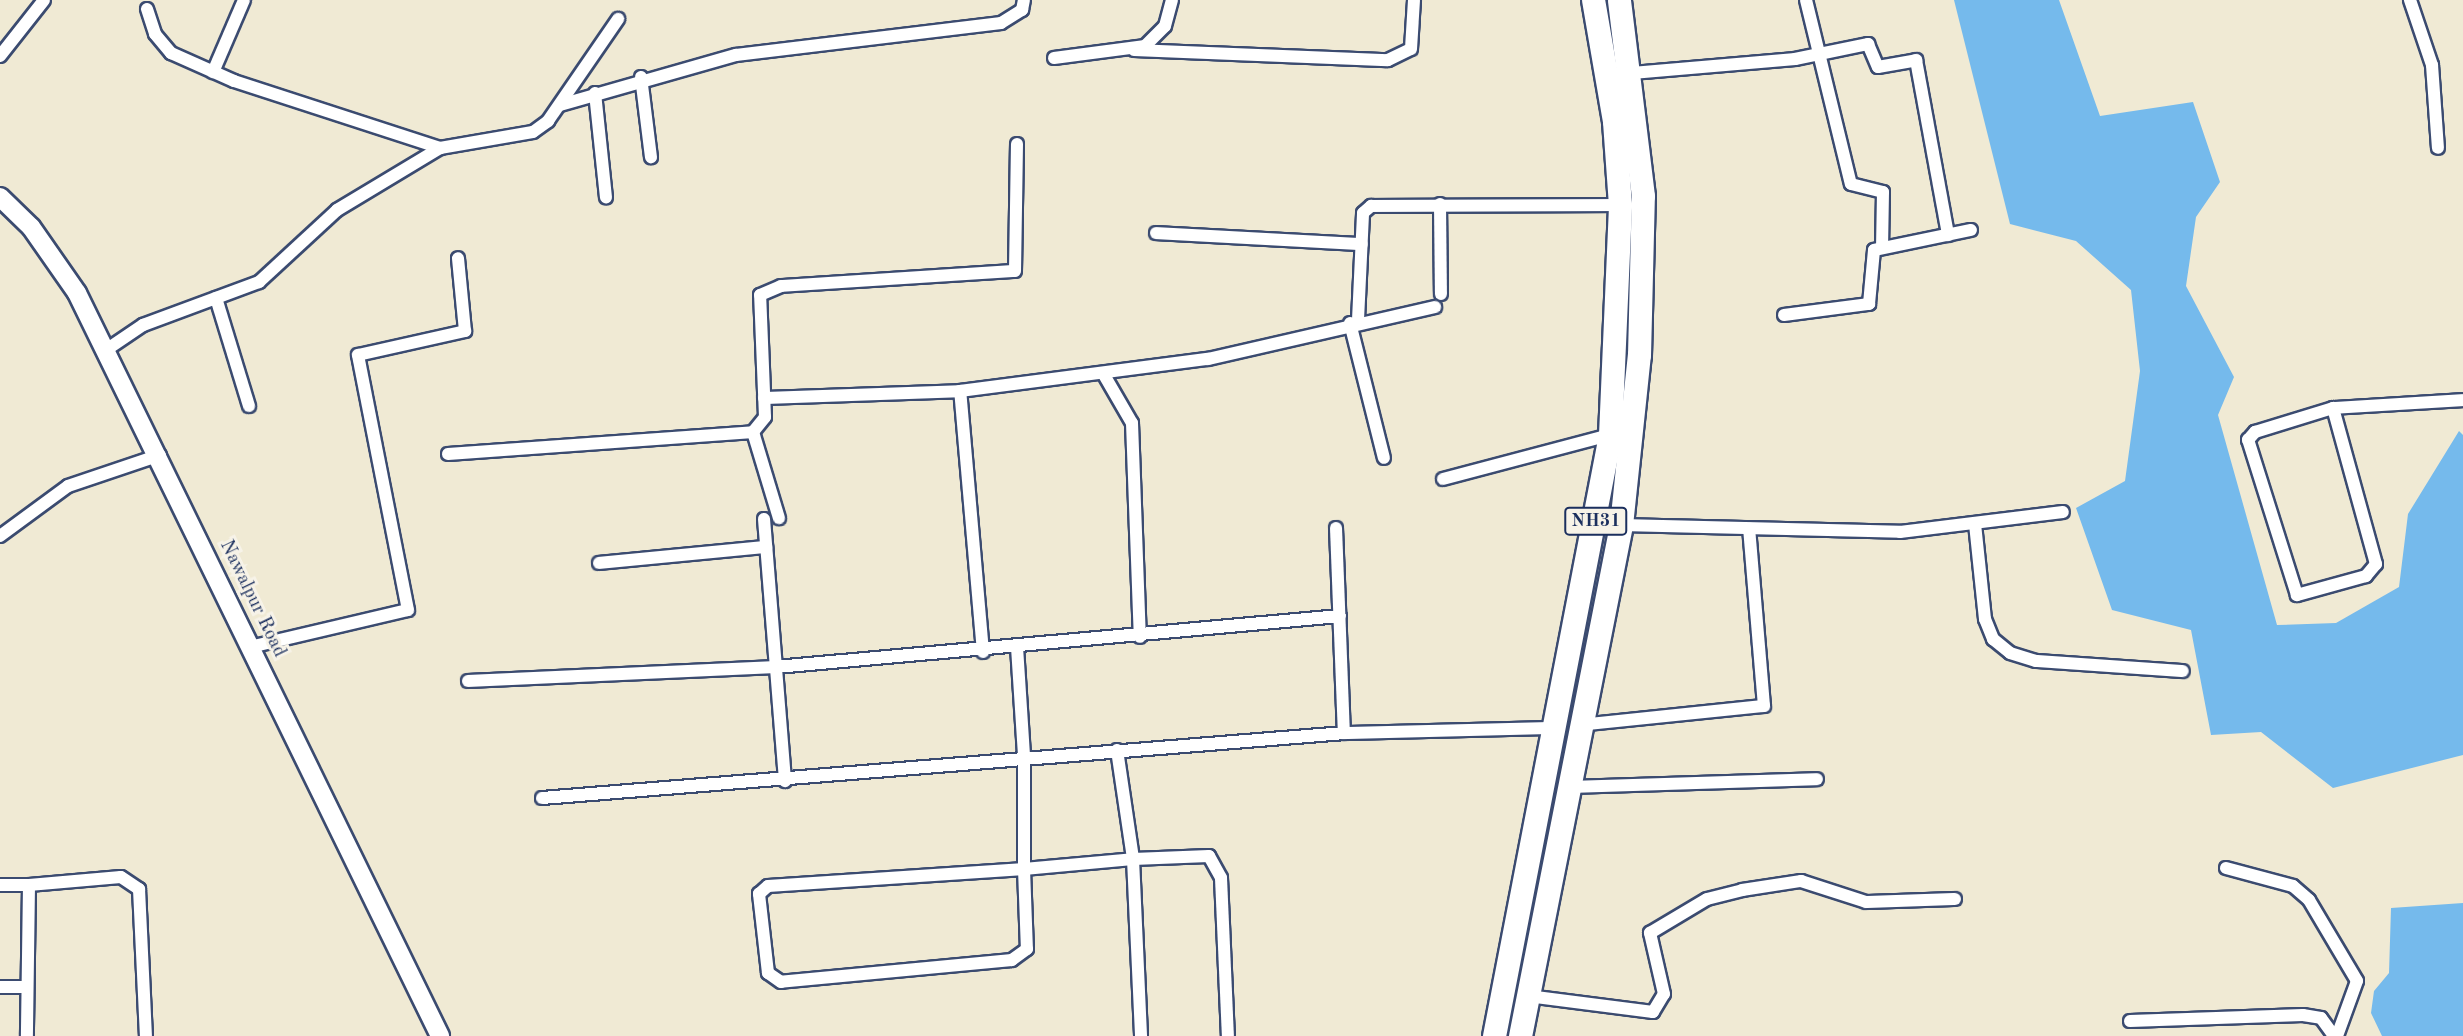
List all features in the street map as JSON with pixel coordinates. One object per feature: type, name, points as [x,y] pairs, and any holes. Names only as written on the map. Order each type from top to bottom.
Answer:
[{"type":"highway","name":"NH31","points":[[1494,1036],[1610,435],[1620,205],[1614,121],[1592,0]]},
{"type":"highway","name":"NH31","points":[[1520,1036],[1579,725],[1621,526],[1642,282],[1643,196],[1632,73],[1619,0]]},
{"type":"street","points":[[0,56],[44,0]]},
{"type":"street","points":[[213,72],[244,0]]},
{"type":"street","points":[[559,105],[641,77],[736,55],[1001,23],[1022,10],[1024,0]]},
{"type":"street","points":[[1134,50],[1156,38],[1172,0]]},
{"type":"street","points":[[1054,58],[1134,50],[1388,60],[1412,49],[1414,0]]},
{"type":"street","points":[[1806,0],[1851,184],[1883,192],[1882,247]]},
{"type":"street","points":[[2410,0],[2431,65],[2438,148]]},
{"type":"street","points":[[147,9],[164,47],[213,72],[440,148]]},
{"type":"street","points":[[106,350],[143,325],[259,282],[337,210],[440,148],[533,131],[559,105],[618,19]]},
{"type":"street","points":[[1632,73],[1820,56],[1868,44],[1878,67],[1916,60],[1948,235]]},
{"type":"street","points":[[641,77],[651,156]]},
{"type":"street","points":[[595,93],[606,197]]},
{"type":"street","points":[[448,454],[753,432],[765,417],[757,304],[770,289],[1015,271],[1017,144]]},
{"type":"street","name":"Nawalpur Road","points":[[0,197],[57,260],[106,350],[160,456],[440,1036]]},
{"type":"street","points":[[1440,204],[1441,294]]},
{"type":"street","points":[[1384,458],[1354,322],[1363,213],[1371,205],[1620,205]]},
{"type":"street","points":[[1784,315],[1869,304],[1869,258],[1882,247],[1971,230]]},
{"type":"street","points":[[1156,233],[1362,244]]},
{"type":"street","points":[[250,647],[408,610],[358,355],[465,331],[458,258]]},
{"type":"street","points":[[216,298],[249,406]]},
{"type":"street","points":[[764,398],[960,391],[1222,357],[1354,322],[1435,307]]},
{"type":"street","points":[[1103,373],[1132,423],[1140,637]]},
{"type":"street","points":[[960,391],[983,652]]},
{"type":"street","points":[[2333,408],[2376,564],[2365,576],[2297,595],[2248,440],[2255,432],[2333,408],[2463,400]]},
{"type":"street","points":[[753,432],[779,518]]},
{"type":"street","points":[[1443,479],[1610,435]]},
{"type":"street","points":[[0,537],[68,486],[160,456]]},
{"type":"street","points":[[1621,526],[1900,532],[2063,512]]},
{"type":"street","points":[[764,519],[785,780]]},
{"type":"street","points":[[1975,524],[1985,619],[1993,639],[2010,653],[2036,661],[2183,671]]},
{"type":"street","points":[[1336,528],[1345,733]]},
{"type":"street","points":[[1579,725],[1764,706],[1749,529]]},
{"type":"street","points":[[599,563],[766,547]]},
{"type":"street","points":[[468,681],[776,667],[983,652],[1340,616]]},
{"type":"street","points":[[1017,647],[1024,757],[1024,869],[1027,948],[1020,958],[781,982],[768,974],[759,894],[768,886],[1024,869],[1133,859],[1209,856],[1218,863],[1228,1036],[1221,1036]]},
{"type":"street","points":[[542,798],[1345,733],[1554,728]]},
{"type":"street","points":[[1117,750],[1133,859],[1141,1036]]},
{"type":"street","points":[[1568,787],[1817,779]]},
{"type":"street","points":[[2130,1021],[2303,1015],[2321,1018],[2336,1036],[2357,981],[2309,900],[2293,886],[2226,868]]},
{"type":"street","points":[[0,885],[29,886],[121,877],[139,889],[146,1036]]},
{"type":"street","points":[[1528,996],[1653,1012],[1664,994],[1650,933],[1707,899],[1742,890],[1801,881],[1867,902],[1955,899]]},
{"type":"street","points":[[26,1036],[29,886]]},
{"type":"street","points":[[0,987],[27,987]]},
{"type":"water","points":[[1954,0],[2059,0],[2100,116],[2193,102],[2220,182],[2196,217],[2186,286],[2234,377],[2218,415],[2277,625],[2336,623],[2399,587],[2408,514],[2459,431],[2463,435],[2463,755],[2333,788],[2261,732],[2211,735],[2191,630],[2112,610],[2076,508],[2125,481],[2140,371],[2131,290],[2076,241],[2010,224]]},
{"type":"water","points":[[2463,903],[2463,1036],[2382,1036],[2371,1013],[2374,991],[2389,973],[2391,908]]}]
